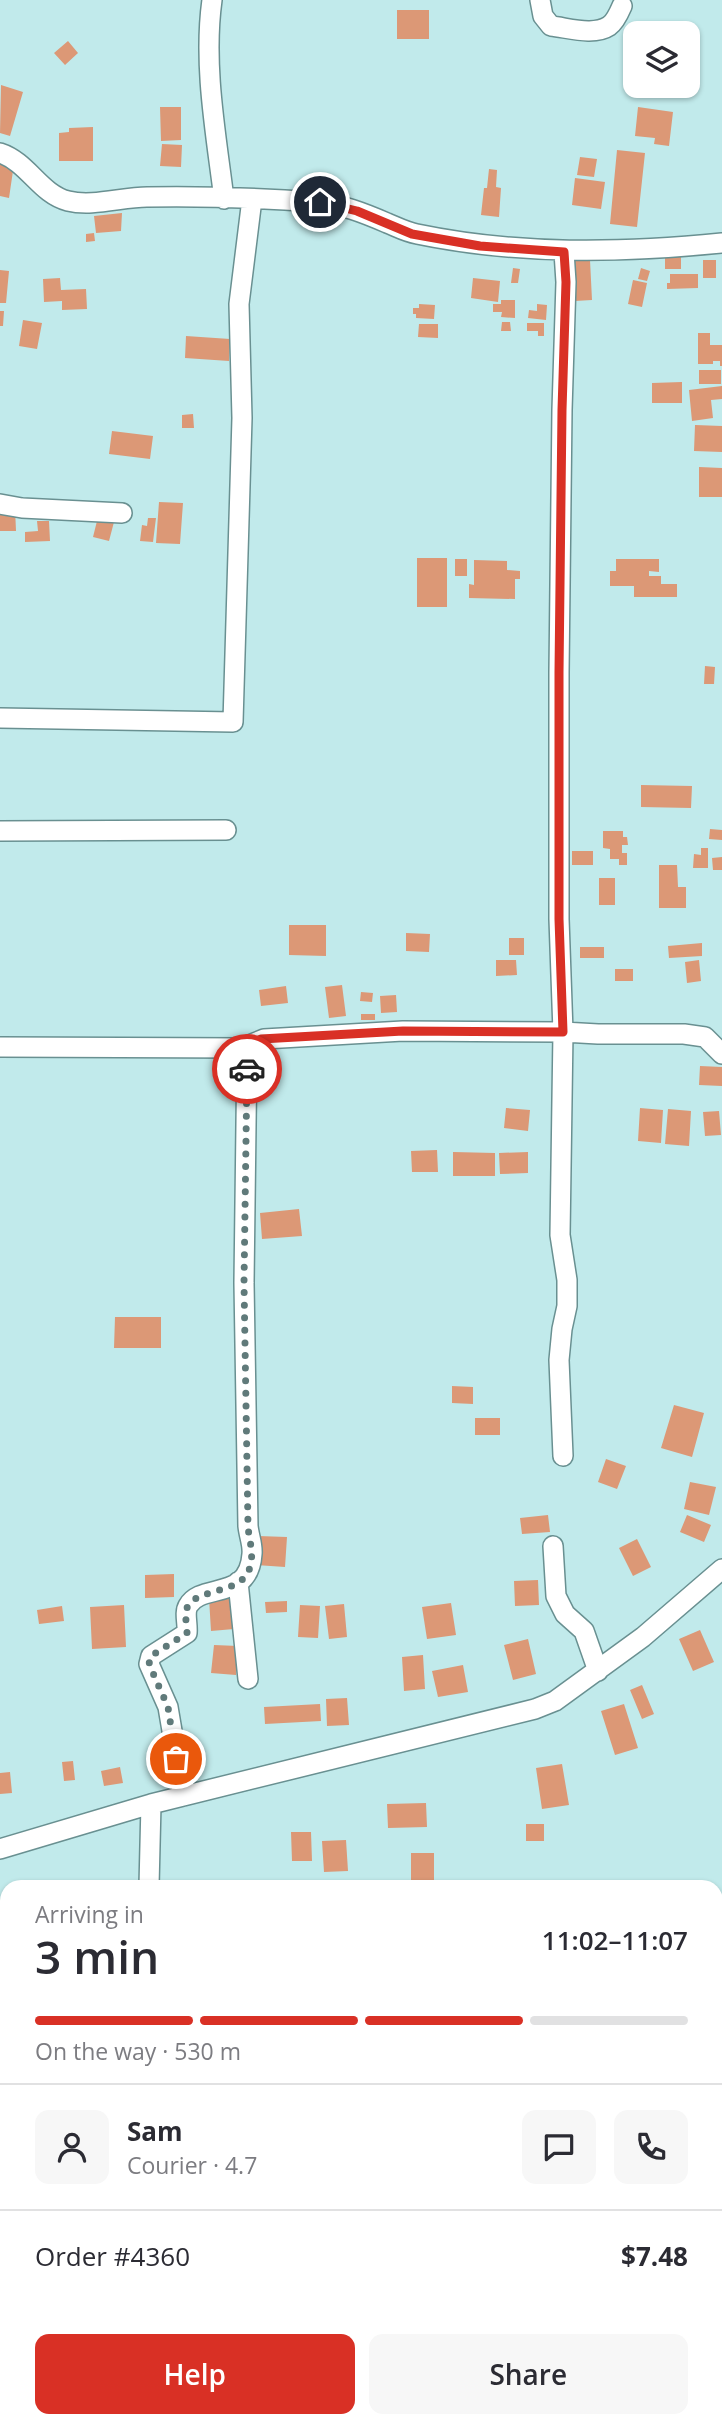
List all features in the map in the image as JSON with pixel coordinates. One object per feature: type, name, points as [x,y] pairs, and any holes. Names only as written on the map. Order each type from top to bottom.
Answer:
[{"type":"street","points":[[212,0],[208,32],[224,199]]},
{"type":"street","points":[[540,0],[543,16],[551,26],[584,30],[599,30],[612,24],[622,6]]},
{"type":"street","points":[[0,153],[23,166],[52,194],[67,201],[82,203],[146,197],[320,202],[357,211],[412,234],[480,246],[564,252],[722,243]]},
{"type":"street","points":[[0,718],[233,722],[242,418],[239,303],[252,199]]},
{"type":"street","points":[[564,252],[566,282],[559,672],[559,919],[563,1032],[561,1235],[568,1280],[559,1360],[564,1456]]},
{"type":"street","points":[[0,504],[22,508],[122,513]]},
{"type":"street","points":[[0,831],[226,830]]},
{"type":"street","points":[[0,1047],[214,1048],[247,1046],[261,1039],[403,1031],[563,1032],[684,1034],[705,1037],[722,1054]]},
{"type":"street","points":[[183,1796],[168,1707],[149,1664],[151,1656],[187,1633],[186,1614],[191,1602],[201,1595],[214,1594],[238,1582],[249,1572],[252,1553],[248,1526],[244,1283],[247,1046]]},
{"type":"street","points":[[553,1546],[556,1596],[565,1614],[584,1631],[598,1671]]},
{"type":"street","points":[[0,1849],[151,1804],[535,1709],[555,1701],[598,1671],[643,1637],[722,1569]]},
{"type":"street","points":[[238,1582],[248,1679]]},
{"type":"street","points":[[149,1880],[151,1804]]},
{"type":"building","points":[[397,10],[429,10],[429,39],[397,39]]},
{"type":"building","points":[[68,41],[78,53],[65,65],[54,53]]},
{"type":"building","points":[[1,85],[23,92],[10,136],[0,133]]},
{"type":"building","points":[[160,107],[181,107],[181,140],[161,141]]},
{"type":"building","points":[[638,107],[673,112],[669,146],[654,144],[655,138],[635,136]]},
{"type":"building","points":[[93,127],[93,161],[59,161],[59,133],[69,132],[69,128]]},
{"type":"building","points":[[162,144],[182,145],[181,167],[160,166]]},
{"type":"building","points":[[617,150],[645,153],[637,227],[610,224]]},
{"type":"building","points":[[580,157],[597,159],[594,177],[577,175]]},
{"type":"building","points":[[0,163],[14,164],[9,198],[0,196]]},
{"type":"building","points":[[489,169],[497,170],[496,187],[501,188],[499,217],[481,215]]},
{"type":"building","points":[[575,178],[605,182],[601,209],[572,205]]},
{"type":"building","points":[[122,213],[121,231],[96,233],[94,216]]},
{"type":"building","points":[[94,233],[95,241],[86,242],[86,234]]},
{"type":"building","points":[[665,254],[681,254],[681,269],[665,269]]},
{"type":"building","points":[[590,260],[592,300],[575,301],[573,261]]},
{"type":"building","points":[[703,260],[716,260],[716,278],[703,278]]},
{"type":"building","points":[[513,268],[520,269],[518,283],[511,283]]},
{"type":"building","points":[[641,268],[650,271],[647,281],[638,279]]},
{"type":"building","points":[[0,270],[9,271],[6,303],[0,303]]},
{"type":"building","points":[[670,274],[698,274],[698,288],[667,289]]},
{"type":"building","points":[[60,278],[61,290],[86,289],[87,309],[62,310],[62,301],[44,302],[43,279]]},
{"type":"building","points":[[473,278],[500,281],[498,302],[471,298]]},
{"type":"building","points":[[633,280],[647,283],[642,307],[628,304]]},
{"type":"building","points":[[501,300],[515,300],[515,318],[501,317],[502,312],[493,312],[493,304],[501,304]]},
{"type":"building","points":[[419,304],[435,305],[434,319],[416,318],[413,308],[419,308]]},
{"type":"building","points":[[537,304],[547,305],[546,320],[528,318],[529,310],[537,311]]},
{"type":"building","points":[[0,311],[4,311],[3,326],[0,326]]},
{"type":"building","points":[[23,320],[42,323],[37,349],[19,346]]},
{"type":"building","points":[[502,322],[510,322],[511,331],[501,331]]},
{"type":"building","points":[[527,323],[544,323],[544,336],[538,336],[538,331],[527,331]]},
{"type":"building","points":[[419,324],[438,324],[438,338],[418,337]]},
{"type":"building","points":[[698,333],[710,333],[710,345],[722,345],[722,366],[720,361],[698,364]]},
{"type":"building","points":[[186,336],[230,339],[229,361],[185,358]]},
{"type":"building","points":[[699,370],[721,370],[721,384],[699,384]]},
{"type":"building","points":[[682,382],[682,403],[652,403],[652,383]]},
{"type":"building","points":[[722,386],[722,399],[711,400],[713,418],[692,421],[689,390]]},
{"type":"building","points":[[193,414],[194,428],[182,428],[182,415]]},
{"type":"building","points":[[695,425],[722,426],[722,452],[694,451]]},
{"type":"building","points":[[112,431],[153,436],[150,459],[109,454]]},
{"type":"building","points":[[699,467],[722,468],[722,497],[699,497]]},
{"type":"building","points":[[159,502],[183,503],[180,544],[156,543]]},
{"type":"building","points":[[15,508],[16,531],[0,531],[0,509]]},
{"type":"building","points":[[98,517],[114,522],[109,541],[93,537]]},
{"type":"building","points":[[148,518],[156,518],[153,542],[140,541],[142,525],[147,526]]},
{"type":"building","points":[[37,521],[49,521],[50,541],[25,542],[25,532],[38,531]]},
{"type":"building","points":[[417,558],[447,558],[447,607],[417,607]]},
{"type":"building","points":[[455,559],[467,559],[467,576],[455,576]]},
{"type":"building","points":[[616,559],[659,559],[659,572],[649,571],[649,576],[661,576],[661,584],[677,584],[677,597],[634,597],[634,586],[610,586],[610,571],[616,571]]},
{"type":"building","points":[[474,560],[507,561],[507,570],[520,571],[520,579],[515,579],[515,599],[469,598],[469,584],[474,585]]},
{"type":"building","points":[[705,666],[715,667],[714,684],[704,684]]},
{"type":"building","points":[[641,785],[692,786],[691,808],[641,807]]},
{"type":"building","points":[[710,829],[722,830],[722,840],[709,839]]},
{"type":"building","points":[[603,831],[623,831],[628,845],[622,845],[622,853],[627,853],[627,865],[619,865],[619,859],[610,859],[610,849],[603,848]]},
{"type":"building","points":[[701,848],[708,848],[708,868],[693,868],[694,854],[701,855]]},
{"type":"building","points":[[572,851],[593,851],[593,865],[572,865]]},
{"type":"building","points":[[722,857],[722,870],[713,870],[712,858]]},
{"type":"building","points":[[659,865],[677,865],[678,887],[686,887],[686,908],[659,908]]},
{"type":"building","points":[[599,878],[615,878],[615,905],[599,905]]},
{"type":"building","points":[[289,925],[326,925],[326,956],[289,955]]},
{"type":"building","points":[[406,933],[430,934],[429,952],[406,951]]},
{"type":"building","points":[[509,938],[524,938],[524,955],[509,955]]},
{"type":"building","points":[[702,943],[702,956],[669,958],[668,946]]},
{"type":"building","points":[[580,947],[604,947],[604,958],[580,958]]},
{"type":"building","points":[[496,960],[516,960],[517,975],[496,976]]},
{"type":"building","points":[[699,960],[701,981],[687,983],[685,962]]},
{"type":"building","points":[[615,969],[633,969],[633,981],[615,981]]},
{"type":"building","points":[[342,985],[346,1016],[329,1018],[325,987]]},
{"type":"building","points":[[286,986],[288,1003],[261,1006],[259,990]]},
{"type":"building","points":[[361,992],[373,993],[372,1002],[360,1001]]},
{"type":"building","points":[[396,995],[397,1012],[381,1013],[380,996]]},
{"type":"building","points":[[361,1014],[375,1014],[375,1020],[361,1020]]},
{"type":"building","points":[[700,1066],[722,1067],[722,1086],[699,1085]]},
{"type":"building","points":[[506,1108],[530,1110],[528,1131],[504,1128]]},
{"type":"building","points":[[640,1108],[663,1110],[661,1143],[638,1141]]},
{"type":"building","points":[[668,1109],[691,1111],[689,1146],[665,1144]]},
{"type":"building","points":[[719,1111],[721,1135],[705,1136],[703,1112]]},
{"type":"building","points":[[437,1150],[438,1172],[412,1172],[411,1151]]},
{"type":"building","points":[[453,1152],[495,1153],[495,1176],[453,1176]]},
{"type":"building","points":[[528,1152],[528,1173],[500,1174],[499,1153]]},
{"type":"building","points":[[299,1209],[302,1236],[262,1239],[260,1213]]},
{"type":"building","points":[[115,1317],[161,1317],[161,1348],[114,1348]]},
{"type":"building","points":[[452,1386],[473,1387],[473,1404],[452,1403]]},
{"type":"building","points":[[674,1405],[704,1413],[692,1457],[661,1448]]},
{"type":"building","points":[[475,1418],[500,1418],[500,1435],[475,1435]]},
{"type":"building","points":[[606,1459],[626,1466],[617,1489],[598,1482]]},
{"type":"building","points":[[690,1482],[716,1487],[709,1515],[684,1509]]},
{"type":"building","points":[[548,1515],[550,1532],[522,1534],[520,1518]]},
{"type":"building","points":[[687,1515],[711,1525],[704,1542],[680,1532]]},
{"type":"building","points":[[258,1536],[287,1537],[285,1567],[256,1565]]},
{"type":"building","points":[[637,1539],[651,1567],[633,1576],[619,1548]]},
{"type":"building","points":[[174,1574],[174,1597],[145,1598],[145,1575]]},
{"type":"building","points":[[538,1580],[539,1605],[515,1606],[514,1581]]},
{"type":"building","points":[[232,1596],[234,1629],[211,1631],[209,1598]]},
{"type":"building","points":[[287,1601],[287,1612],[266,1613],[265,1602]]},
{"type":"building","points":[[451,1603],[456,1635],[427,1639],[422,1607]]},
{"type":"building","points":[[344,1604],[347,1637],[329,1639],[325,1606]]},
{"type":"building","points":[[124,1605],[126,1647],[92,1649],[90,1607]]},
{"type":"building","points":[[300,1605],[320,1606],[318,1638],[298,1637]]},
{"type":"building","points":[[62,1606],[64,1621],[39,1624],[37,1610]]},
{"type":"building","points":[[700,1630],[714,1662],[693,1671],[679,1639]]},
{"type":"building","points":[[528,1639],[536,1674],[513,1680],[504,1645]]},
{"type":"building","points":[[214,1645],[238,1646],[236,1675],[211,1673]]},
{"type":"building","points":[[423,1655],[425,1689],[404,1691],[402,1657]]},
{"type":"building","points":[[463,1665],[468,1692],[438,1697],[432,1671]]},
{"type":"building","points":[[642,1685],[654,1714],[642,1719],[630,1690]]},
{"type":"building","points":[[347,1698],[349,1725],[327,1726],[326,1699]]},
{"type":"building","points":[[320,1704],[321,1721],[265,1724],[264,1707]]},
{"type":"building","points":[[624,1704],[638,1748],[615,1755],[601,1711]]},
{"type":"building","points":[[73,1761],[75,1780],[64,1781],[62,1762]]},
{"type":"building","points":[[562,1764],[569,1805],[542,1809],[536,1768]]},
{"type":"building","points":[[120,1767],[123,1783],[104,1786],[101,1771]]},
{"type":"building","points":[[10,1772],[12,1793],[0,1794],[0,1773]]},
{"type":"building","points":[[426,1803],[427,1827],[388,1828],[387,1804]]},
{"type":"building","points":[[526,1824],[544,1824],[544,1841],[526,1841]]},
{"type":"building","points":[[291,1832],[311,1832],[312,1861],[292,1861]]},
{"type":"building","points":[[346,1840],[348,1871],[324,1872],[322,1841]]},
{"type":"building","points":[[411,1853],[434,1853],[434,1880],[411,1880]]},
{"type":"way so far","points":[[176,1759],[166,1697],[149,1664],[151,1656],[187,1633],[186,1614],[191,1602],[201,1595],[214,1594],[244,1578],[249,1572],[252,1553],[248,1536],[244,1283],[247,1069]]},
{"type":"route","points":[[247,1069],[247,1046],[261,1039],[403,1031],[563,1032],[559,919],[559,672],[566,282],[564,252],[480,246],[412,234],[357,211],[320,202]]}]
